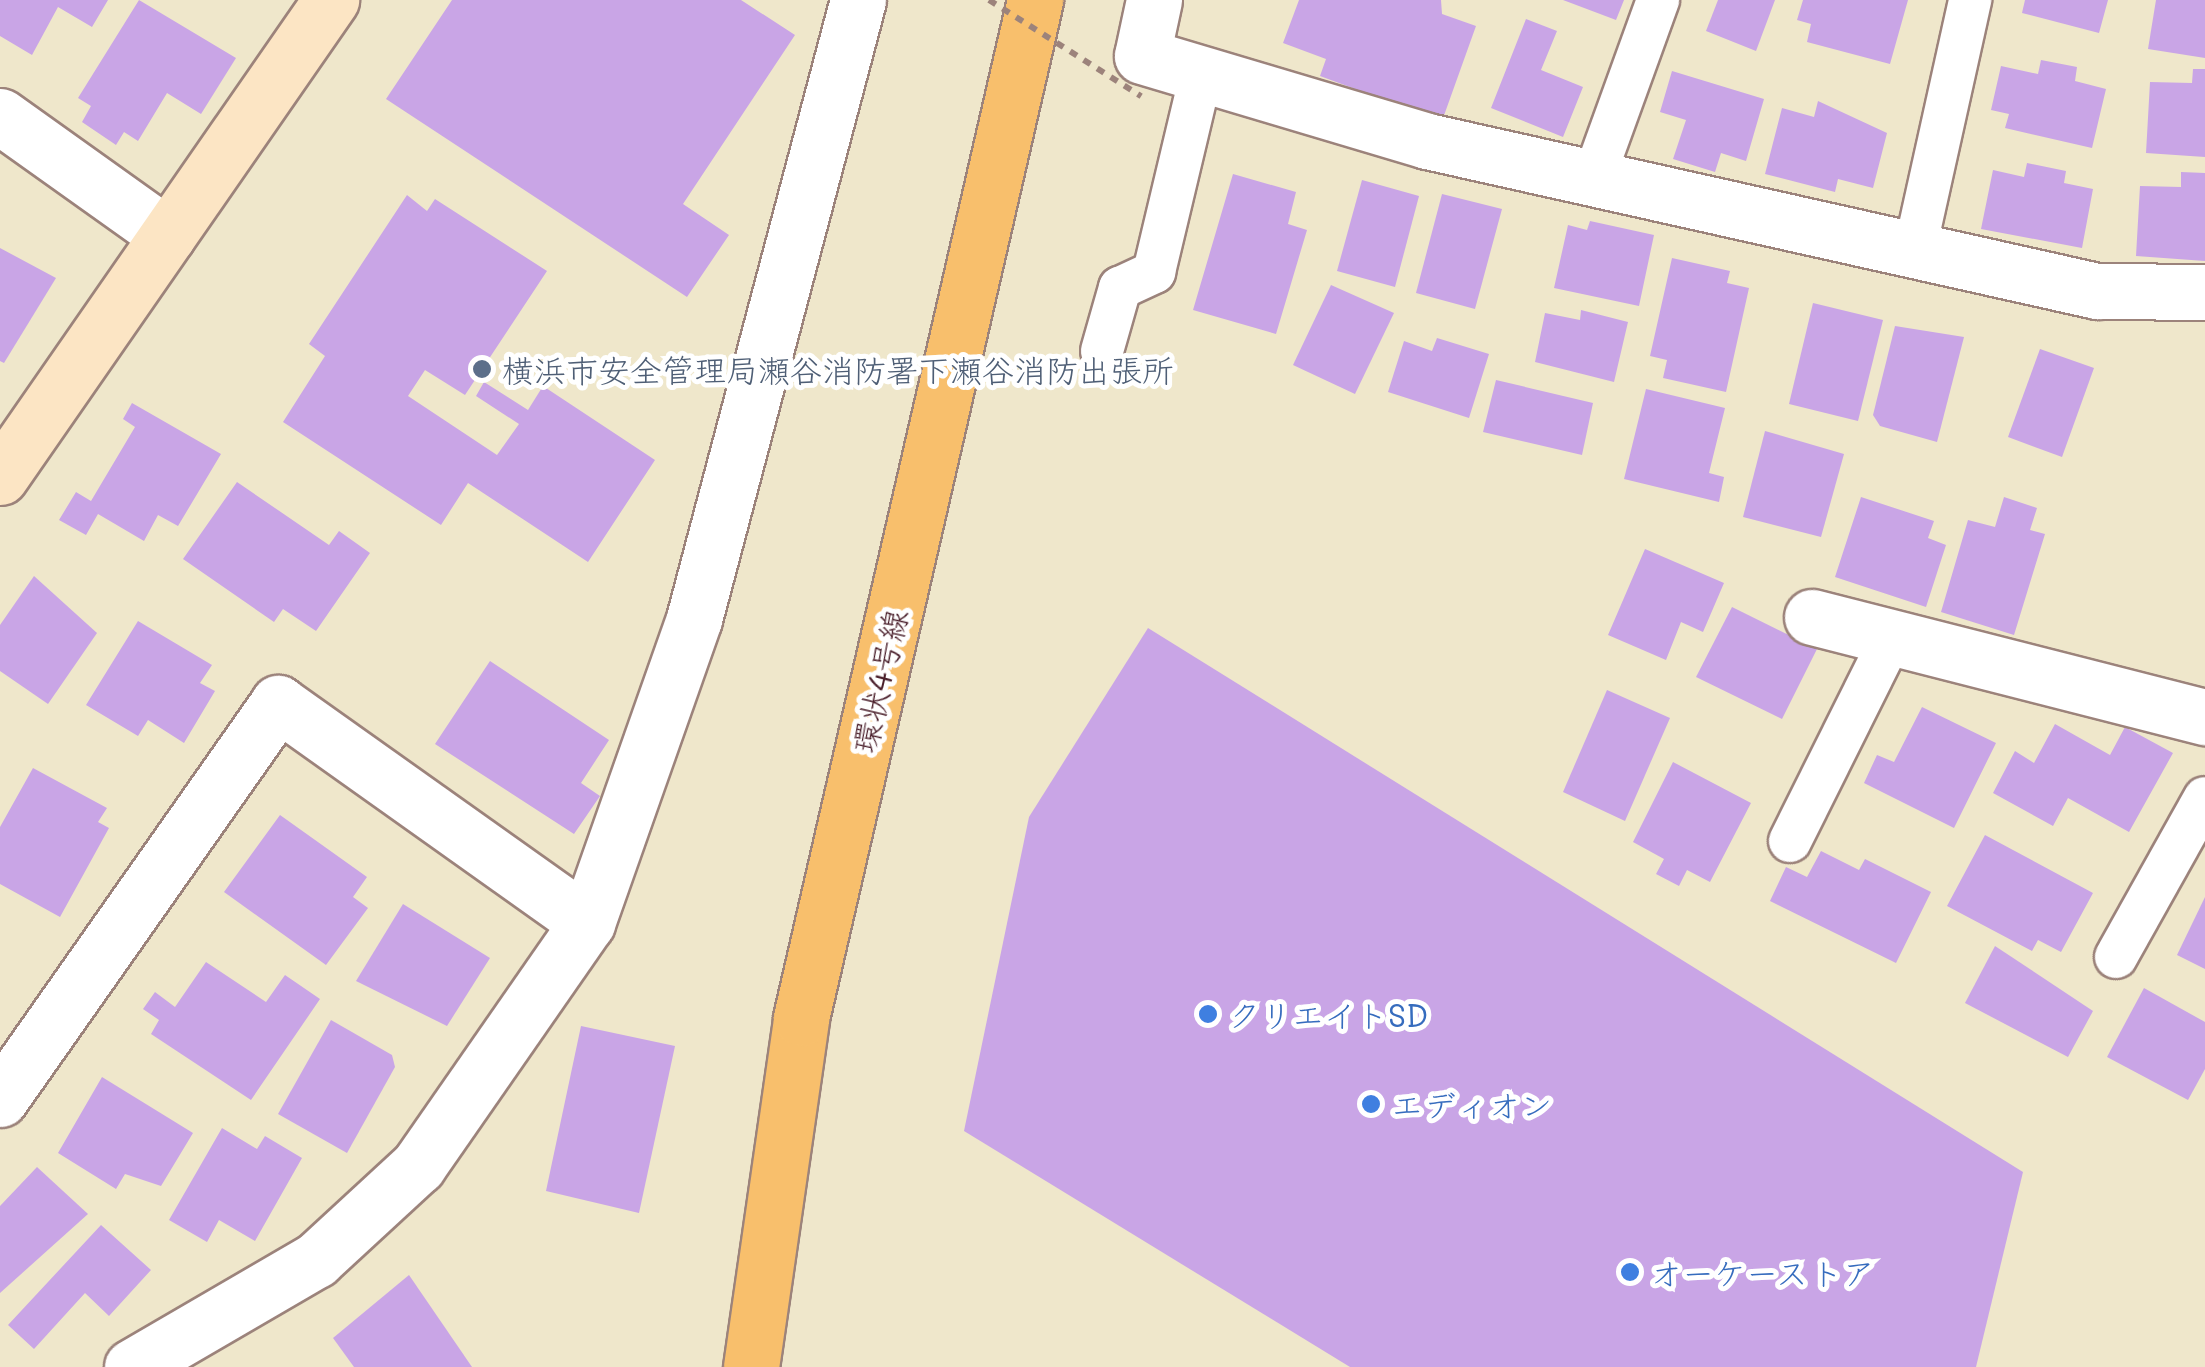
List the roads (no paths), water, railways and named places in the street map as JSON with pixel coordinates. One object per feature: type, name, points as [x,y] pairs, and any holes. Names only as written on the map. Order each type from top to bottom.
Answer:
[{"type":"main road","name":"環状4号線","points":[[751,1367],[801,1018],[1035,0]]},
{"type":"street","points":[[0,477],[331,0]]},
{"type":"street","points":[[132,1367],[316,1260],[418,1166],[587,922],[694,620],[858,0]]},
{"type":"street","points":[[1154,0],[1142,56],[1202,74],[1594,178],[2097,291],[2205,292]]},
{"type":"street","points":[[0,116],[168,236]]},
{"type":"street","points":[[1812,617],[2205,717]]},
{"type":"street","points":[[0,1099],[278,703],[587,922]]},
{"type":"lane","points":[[1594,178],[1658,0]]},
{"type":"lane","points":[[1915,248],[1970,0]]},
{"type":"lane","points":[[1102,352],[1120,288],[1154,272],[1202,74]]},
{"type":"lane","points":[[1790,841],[1890,638]]},
{"type":"lane","points":[[2116,957],[2205,798]]},
{"type":"place","name":"横浜市安全管理局瀬谷消防署下瀬谷消防出張所","points":[[482,369]]},
{"type":"place","name":"クリエイトSD","points":[[1208,1014]]},
{"type":"place","name":"エディオン","points":[[1371,1104]]},
{"type":"place","name":"オーケーストア","points":[[1630,1272]]}]
